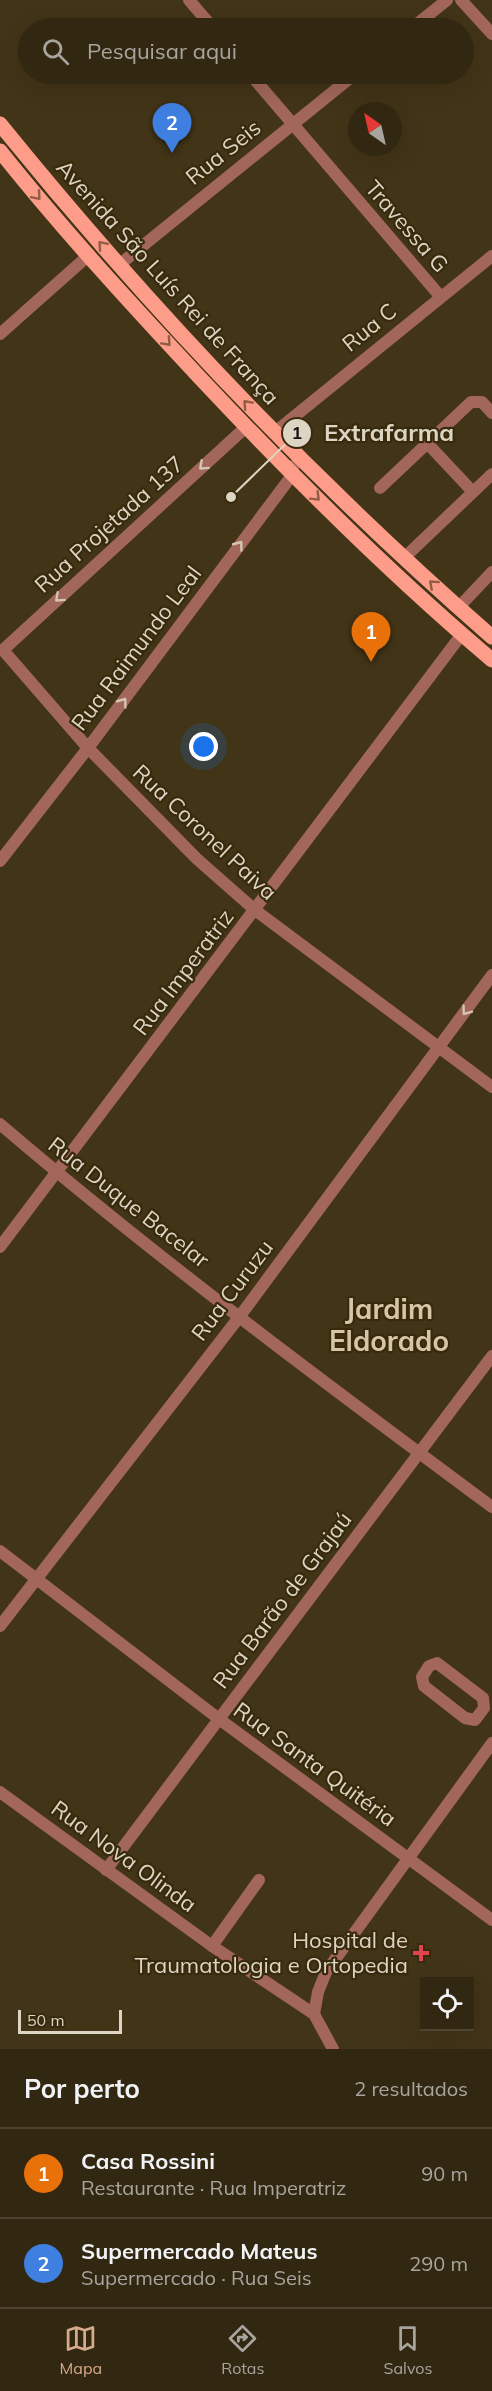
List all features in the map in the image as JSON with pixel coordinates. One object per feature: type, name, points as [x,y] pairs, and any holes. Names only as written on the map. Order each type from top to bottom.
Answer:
[{"type":"main road","name":"Avenida São Luís Rei de França","points":[[0,124],[119,265],[294,454],[492,637]]},
{"type":"main road","name":"Avenida São Luís Rei de França","points":[[0,151],[88,255],[246,427],[342,523],[492,660]]},
{"type":"street","points":[[189,0],[204,18]]},
{"type":"street","points":[[424,18],[447,0]]},
{"type":"street","points":[[461,0],[492,34]]},
{"type":"street","name":"Travessa G","points":[[258,84],[440,296]]},
{"type":"street","name":"Rua Seis","points":[[119,265],[342,84]]},
{"type":"street","points":[[0,334],[88,255]]},
{"type":"street","name":"Rua C","points":[[274,433],[492,256]]},
{"type":"street","points":[[380,488],[471,402],[482,402],[492,413]]},
{"type":"street","name":"Rua Projetada 137","points":[[1,649],[246,427]]},
{"type":"street","points":[[427,443],[472,492]]},
{"type":"street","points":[[293,474],[294,454]]},
{"type":"street","name":"Rua Raimundo Leal","points":[[0,861],[293,474]]},
{"type":"street","points":[[404,558],[492,474]]},
{"type":"street","points":[[458,608],[492,572]]},
{"type":"street","name":"Rua Imperatriz","points":[[0,1247],[462,634]]},
{"type":"street","name":"Rua Coronel Paiva","points":[[1,649],[87,748],[196,859],[255,910],[492,1088]]},
{"type":"street","name":"Rua Curuzu","points":[[0,1626],[240,1316],[492,975]]},
{"type":"street","name":"Rua Duque Bacelar","points":[[0,1124],[58,1173],[240,1316],[492,1507]]},
{"type":"street","name":"Rua Barão de Grajaú","points":[[106,1870],[492,1356]]},
{"type":"street","name":"Rua Santa Quitéria","points":[[0,1551],[219,1719],[492,1920]]},
{"type":"street","points":[[443,1665],[483,1698],[488,1711],[475,1720],[465,1718],[424,1686],[422,1677],[429,1666],[443,1665]]},
{"type":"street","points":[[333,2049],[314,2014],[318,1992],[326,1972],[492,1743]]},
{"type":"street","name":"Rua Nova Olinda","points":[[0,1792],[212,1946],[314,2014]]},
{"type":"street","points":[[212,1946],[259,1880]]},
{"type":"place","name":"Supermercado Mateus","points":[[172,153]]},
{"type":"place","name":"Extrafarma","points":[[231,497]]},
{"type":"place","name":"Casa Rossini","points":[[371,662]]},
{"type":"place","name":"Hospital de Traumatologia e Ortopedia","points":[[421,1953]]},
{"type":"district","name":"Jardim Eldorado","points":[[389,1325]]}]
